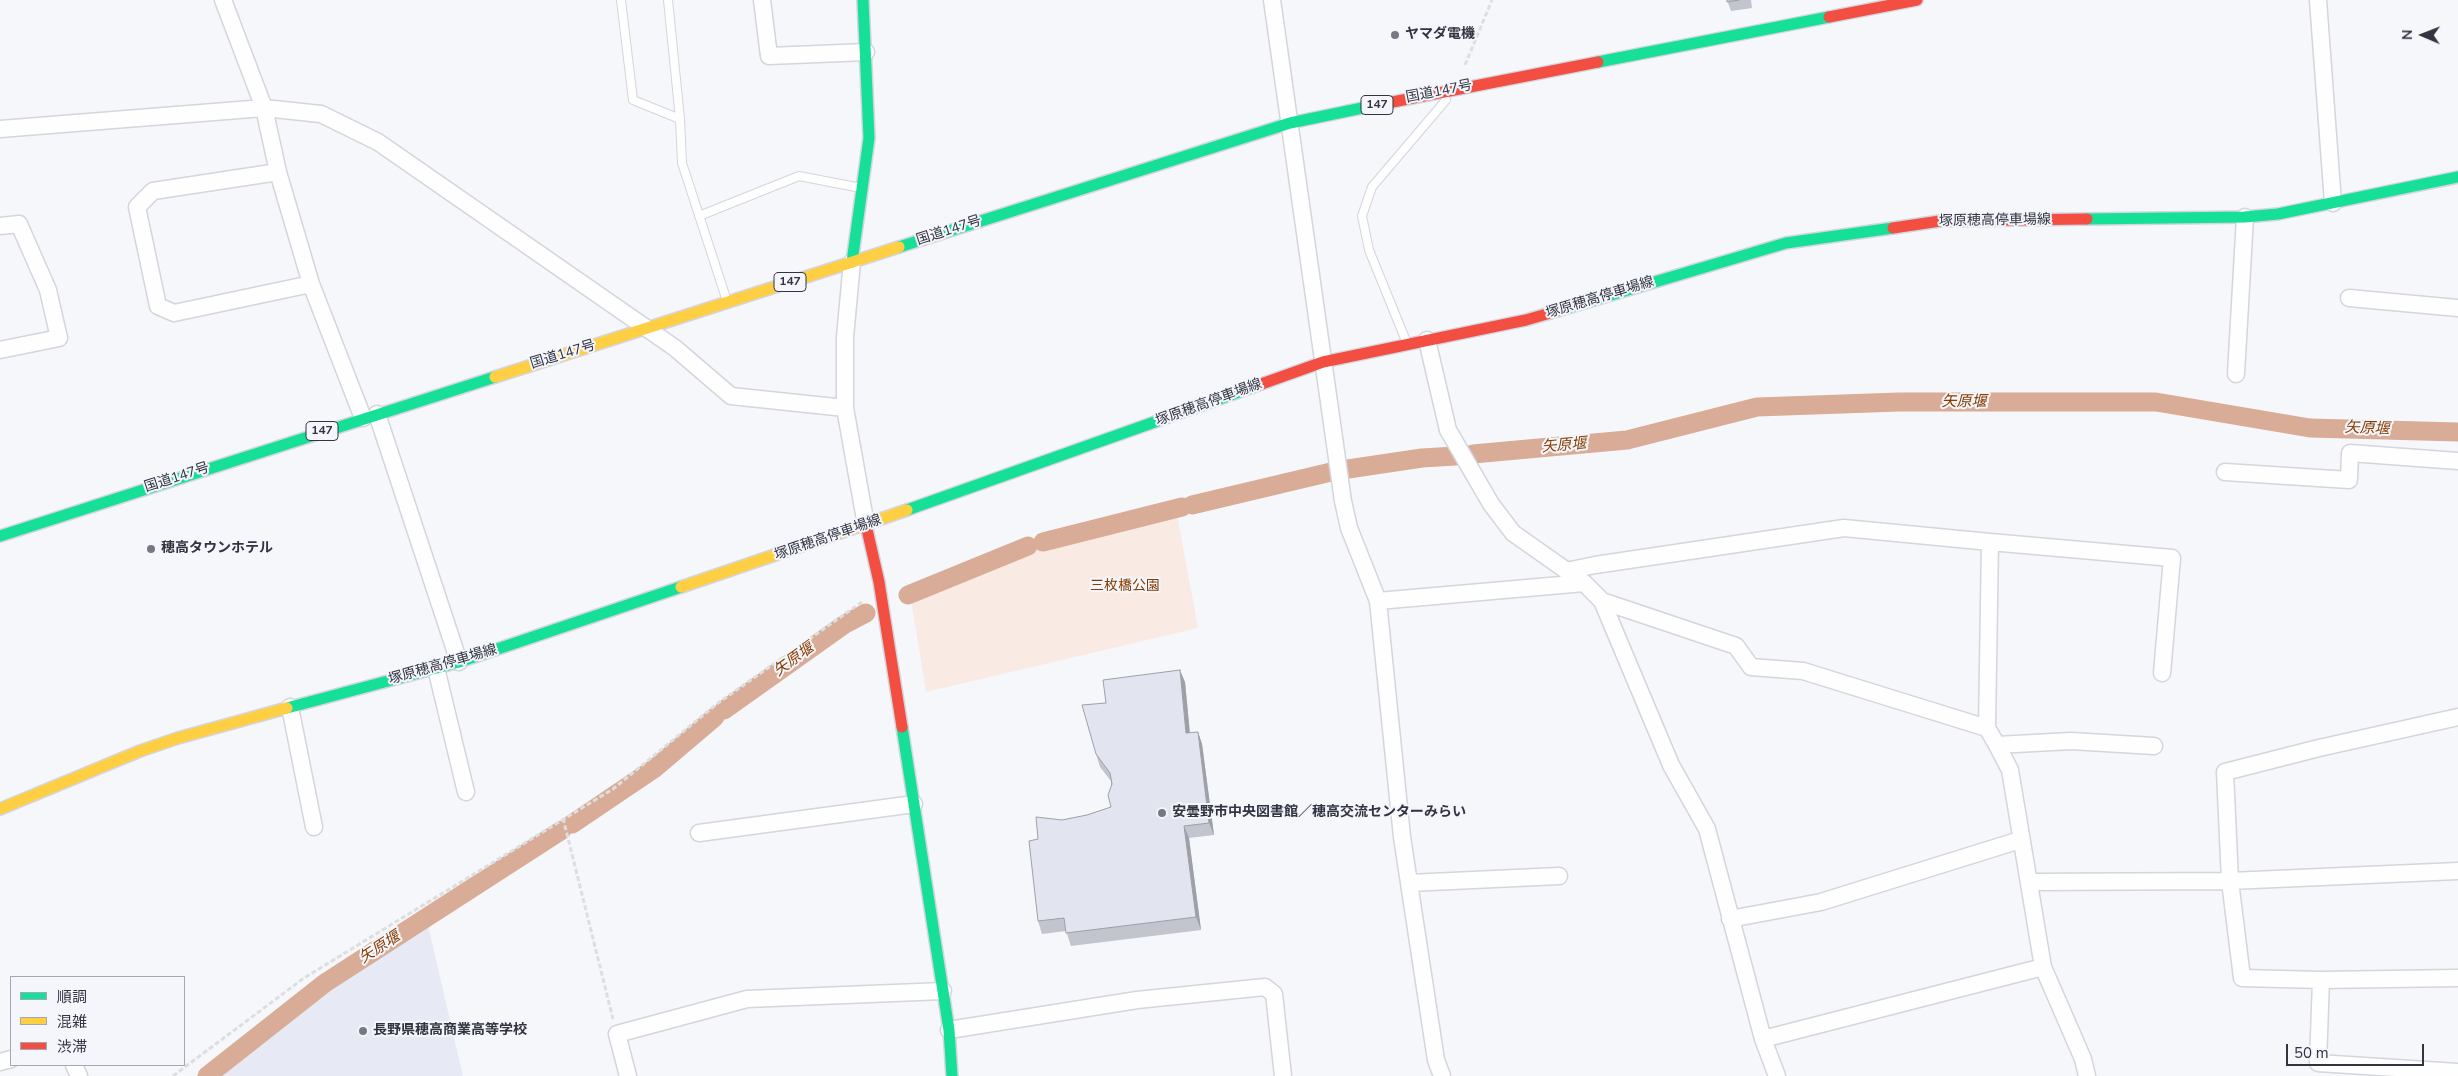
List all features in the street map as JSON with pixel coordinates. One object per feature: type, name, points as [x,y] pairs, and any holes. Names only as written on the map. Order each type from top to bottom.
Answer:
[{"type":"main road","points":[[852,262],[869,138],[864,0]]},
{"type":"main road","name":"国道147号","points":[[0,536],[1196,151],[1290,123],[1916,0]]},
{"type":"main road","name":"塚原穂高停車場線","points":[[0,809],[140,751],[178,738],[459,662],[866,525],[1323,362],[1526,320],[1786,243],[1940,221],[2245,217],[2278,214],[2458,176]]},
{"type":"main road","points":[[866,525],[880,592],[914,804],[949,1030],[952,1076]]},
{"type":"street","points":[[222,0],[264,108],[278,172],[312,284],[370,416],[459,662]]},
{"type":"street","points":[[762,0],[769,56],[866,52]]},
{"type":"street","points":[[1272,0],[1323,362],[1349,528],[1378,601],[1402,837],[1436,1060],[1442,1076]]},
{"type":"street","points":[[2318,0],[2333,203]]},
{"type":"street","points":[[0,129],[264,108],[321,114],[378,142],[675,348],[731,396],[845,408]]},
{"type":"street","points":[[278,172],[152,191],[137,207],[158,306],[174,312],[312,284]]},
{"type":"street","points":[[2236,374],[2245,217]]},
{"type":"street","points":[[0,226],[19,224],[48,290],[59,338],[0,350]]},
{"type":"street","points":[[852,262],[844,336],[845,408],[866,525]]},
{"type":"street","points":[[2349,298],[2458,308]]},
{"type":"street","points":[[1427,340],[1448,430],[1491,504],[1513,533],[1584,584],[1602,601],[1670,764],[1707,829],[1763,1039],[1777,1076]]},
{"type":"street","points":[[2224,472],[2349,480],[2350,453],[2458,462]]},
{"type":"street","points":[[1566,571],[1844,528],[2172,558],[2162,673]]},
{"type":"street","points":[[1990,542],[1986,728],[1998,745],[2010,770],[2020,840],[2030,882],[2044,967],[2083,1059],[2088,1076]]},
{"type":"street","points":[[1378,601],[1584,584]]},
{"type":"street","points":[[1602,601],[1736,646],[1751,667],[1803,671],[1986,728]]},
{"type":"street","points":[[436,668],[466,792]]},
{"type":"street","points":[[290,708],[314,828]]},
{"type":"street","points":[[2458,717],[2225,772],[2230,881],[2242,978],[2322,980],[2458,978]]},
{"type":"street","points":[[1998,745],[2072,740],[2154,746]]},
{"type":"street","points":[[699,834],[914,804]]},
{"type":"street","points":[[1730,919],[1821,902],[2020,840]]},
{"type":"street","points":[[2030,882],[2230,881],[2458,871]]},
{"type":"street","points":[[1409,883],[1559,876]]},
{"type":"street","points":[[1763,1039],[2044,967]]},
{"type":"street","points":[[2322,980],[2318,1064],[2458,1072]]},
{"type":"street","points":[[949,1030],[1137,1000],[1265,987],[1274,994],[1283,1076]]},
{"type":"street","points":[[628,1076],[617,1034],[747,999],[943,990]]},
{"type":"lane","points":[[621,0],[633,100],[680,119]]},
{"type":"lane","points":[[668,0],[680,119],[682,164],[728,302]]},
{"type":"lane","points":[[1408,344],[1369,250],[1362,216],[1372,187],[1456,89]]},
{"type":"lane","points":[[699,216],[799,176],[862,188]]},
{"type":"path","points":[[1456,89],[1492,0]]},
{"type":"path","points":[[173,1076],[304,978],[613,789],[718,703],[866,600]]},
{"type":"path","points":[[563,818],[617,1034]]},
{"type":"shaded area","name":"長野県穂高商業高等学校","points":[[428,925],[463,1076],[218,1076],[327,988]]},
{"type":"green space","name":"三枚橋公園","points":[[1177,514],[1198,628],[926,692],[911,600],[1018,555]]},
{"type":"building","name":"安曇野市中央図書館／穂高交流センターみらい","points":[[1180,670],[1186,733],[1198,732],[1209,823],[1184,826],[1196,917],[1066,933],[1064,918],[1038,921],[1029,841],[1038,839],[1036,817],[1062,820],[1087,815],[1111,807],[1108,795],[1112,784],[1110,773],[1096,754],[1082,705],[1106,703],[1103,680]]},
{"type":"waterway","name":"矢原堰","points":[[1473,454],[1627,440],[1757,407],[1899,402],[2156,402],[2310,428],[2458,432]]},
{"type":"waterway","name":"矢原堰","points":[[1348,469],[1422,458],[1455,456]]},
{"type":"waterway","name":"矢原堰","points":[[1192,505],[1331,472]]},
{"type":"waterway","name":"矢原堰","points":[[1043,542],[1182,507]]},
{"type":"waterway","name":"矢原堰","points":[[908,595],[1028,546]]},
{"type":"waterway","name":"矢原堰","points":[[724,710],[845,624],[866,613]]},
{"type":"waterway","name":"矢原堰","points":[[572,824],[655,768],[715,717]]},
{"type":"waterway","name":"矢原堰","points":[[207,1076],[325,983],[562,830]]},
{"type":"traffic: fast","points":[[852,262],[869,138],[863,0]]},
{"type":"traffic: fast","points":[[1598,62],[1829,17]]},
{"type":"traffic: fast","points":[[899,247],[1290,123],[1372,106]]},
{"type":"traffic: fast","points":[[2087,219],[2245,217],[2278,214],[2458,177]]},
{"type":"traffic: fast","points":[[1557,311],[1786,243],[1893,228]]},
{"type":"traffic: fast","points":[[0,536],[495,377]]},
{"type":"traffic: fast","points":[[907,510],[1253,387]]},
{"type":"traffic: fast","points":[[287,708],[459,662],[681,587]]},
{"type":"traffic: fast","points":[[902,727],[949,1030],[952,1076]]},
{"type":"traffic: slow","points":[[495,377],[899,247]]},
{"type":"traffic: slow","points":[[681,587],[907,510]]},
{"type":"traffic: slow","points":[[0,809],[140,751],[178,738],[287,708]]},
{"type":"traffic: jam","points":[[1829,17],[1917,0]]},
{"type":"traffic: jam","points":[[1372,106],[1598,62]]},
{"type":"traffic: jam","points":[[1893,228],[1940,221],[2087,219]]},
{"type":"traffic: jam","points":[[1253,387],[1323,362],[1526,320],[1557,311]]},
{"type":"traffic: jam","points":[[866,525],[879,582],[902,727]]},
{"type":"place","name":"ヤマダ電機","points":[[1395,35]]},
{"type":"place","name":"穂高タウンホテル","points":[[151,549]]},
{"type":"place","name":"安曇野市中央図書館／穂高交流センターみらい","points":[[1162,813]]},
{"type":"place","name":"長野県穂高商業高等学校","points":[[363,1031]]}]
